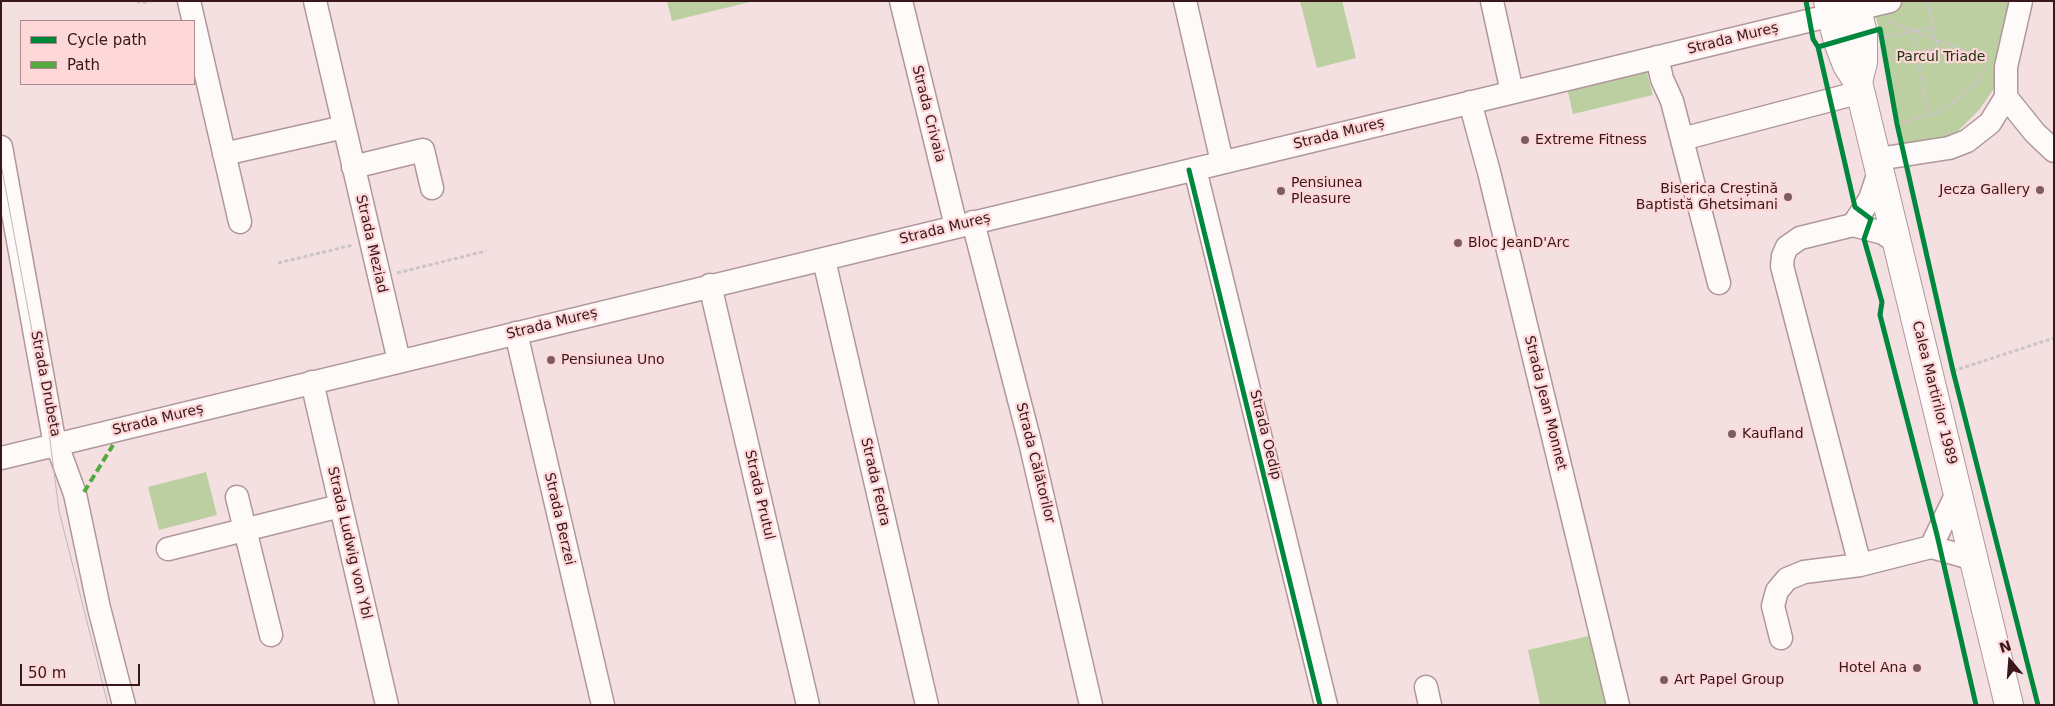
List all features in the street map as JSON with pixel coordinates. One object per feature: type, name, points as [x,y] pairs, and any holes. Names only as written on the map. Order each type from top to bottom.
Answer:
[{"type":"main road","name":"Calea Martirilor 1989","points":[[1857,8],[1863,34],[1863,62],[1859,87],[2009,705]]},
{"type":"street","points":[[189,1],[193,20]]},
{"type":"street","name":"Strada Meziad","points":[[314,1],[399,361]]},
{"type":"street","name":"Strada Crivaia","points":[[901,1],[964,224]]},
{"type":"street","points":[[1185,1],[1222,162]]},
{"type":"street","points":[[1492,1],[1512,92]]},
{"type":"street","points":[[2021,1],[1996,60],[2006,96],[2035,133],[2054,151]]},
{"type":"street","name":"Strada Mureș","points":[[1,458],[1857,8]]},
{"type":"street","points":[[195,27],[240,222]]},
{"type":"street","points":[[1657,57],[1662,79],[1672,101],[1719,283]]},
{"type":"street","points":[[1682,139],[1859,87]]},
{"type":"street","points":[[1853,225],[1870,199],[1879,164],[1949,148],[1967,141],[1990,122],[2006,96]]},
{"type":"street","name":"Strada Jean Monnet","points":[[1470,102],[1489,172],[1618,705]]},
{"type":"street","points":[[224,154],[344,126]]},
{"type":"street","name":"Strada Drubeta","points":[[1,147],[53,434],[75,494],[99,608],[124,705]]},
{"type":"street","points":[[353,167],[423,150],[432,188]]},
{"type":"street","name":"Strada Oedip","points":[[1195,169],[1326,705]]},
{"type":"street","name":"Strada Călătorilor","points":[[964,224],[1033,451],[1091,705]]},
{"type":"street","points":[[1860,565],[1782,266],[1787,247],[1800,238],[1853,225],[1883,233],[1898,243]]},
{"type":"street","name":"Strada Fedra","points":[[824,260],[927,705]]},
{"type":"street","name":"Strada Prutul","points":[[710,286],[808,705]]},
{"type":"street","name":"Strada Berzei","points":[[516,332],[602,705]]},
{"type":"street","name":"Strada Ludwig von Ybl","points":[[312,382],[387,705]]},
{"type":"street","points":[[1931,547],[1958,491]]},
{"type":"street","points":[[237,497],[271,634]]},
{"type":"street","points":[[168,548],[340,506]]},
{"type":"street","points":[[1781,638],[1773,606],[1777,591],[1787,579],[1804,572],[1860,565],[1931,547],[1974,559]]},
{"type":"path","points":[[137,1],[142,3],[151,1]]},
{"type":"path","points":[[1884,59],[1937,48],[1928,1]]},
{"type":"path","points":[[1857,8],[1935,40],[1996,60],[1966,94],[1954,103],[1929,116],[1897,124]]},
{"type":"path","points":[[1880,38],[1933,27]]},
{"type":"path","points":[[1912,31],[1929,116]]},
{"type":"path","points":[[278,263],[371,242]]},
{"type":"path","points":[[379,278],[486,251]]},
{"type":"path","points":[[1953,371],[2054,338]]},
{"type":"green space","points":[[667,1],[754,1],[672,21]]},
{"type":"green space","points":[[1300,1],[1342,1],[1356,58],[1317,68]]},
{"type":"green space","name":"Parcul Triade","points":[[2010,1],[1995,87],[1979,110],[1957,132],[1946,138],[1904,148],[1876,17],[1890,2]]},
{"type":"green space","points":[[1646,69],[1653,95],[1573,114],[1567,88]]},
{"type":"green space","points":[[206,472],[217,515],[159,530],[148,487]]},
{"type":"green space","points":[[1593,635],[1610,705],[1540,705],[1528,650]]},
{"type":"tram line","points":[[1,164],[45,401],[59,511],[108,705]]},
{"type":"marked path","points":[[84,492],[113,445]]},
{"type":"cycle path","points":[[1806,1],[1813,39],[1818,47],[1855,207],[1871,219],[1864,239],[1882,302],[1880,315],[1937,535],[1976,705]]},
{"type":"cycle path","points":[[1818,47],[1880,29],[1897,124],[1953,371],[2038,705]]},
{"type":"cycle path","points":[[1189,170],[1320,705]]},
{"type":"place","name":"Extreme Fitness","points":[[1525,140]]},
{"type":"place","name":"Jecza Gallery","points":[[2040,190]]},
{"type":"place","name":"Pensiunea Pleasure","points":[[1281,191]]},
{"type":"place","name":"Biserica Creștină Baptistă Ghetsimani","points":[[1788,197]]},
{"type":"place","name":"Bloc JeanD'Arc","points":[[1458,243]]},
{"type":"place","name":"Pensiunea Uno","points":[[551,360]]},
{"type":"place","name":"Kaufland","points":[[1732,434]]},
{"type":"place","name":"Hotel Ana","points":[[1917,668]]},
{"type":"place","name":"Art Papel Group","points":[[1664,680]]}]
